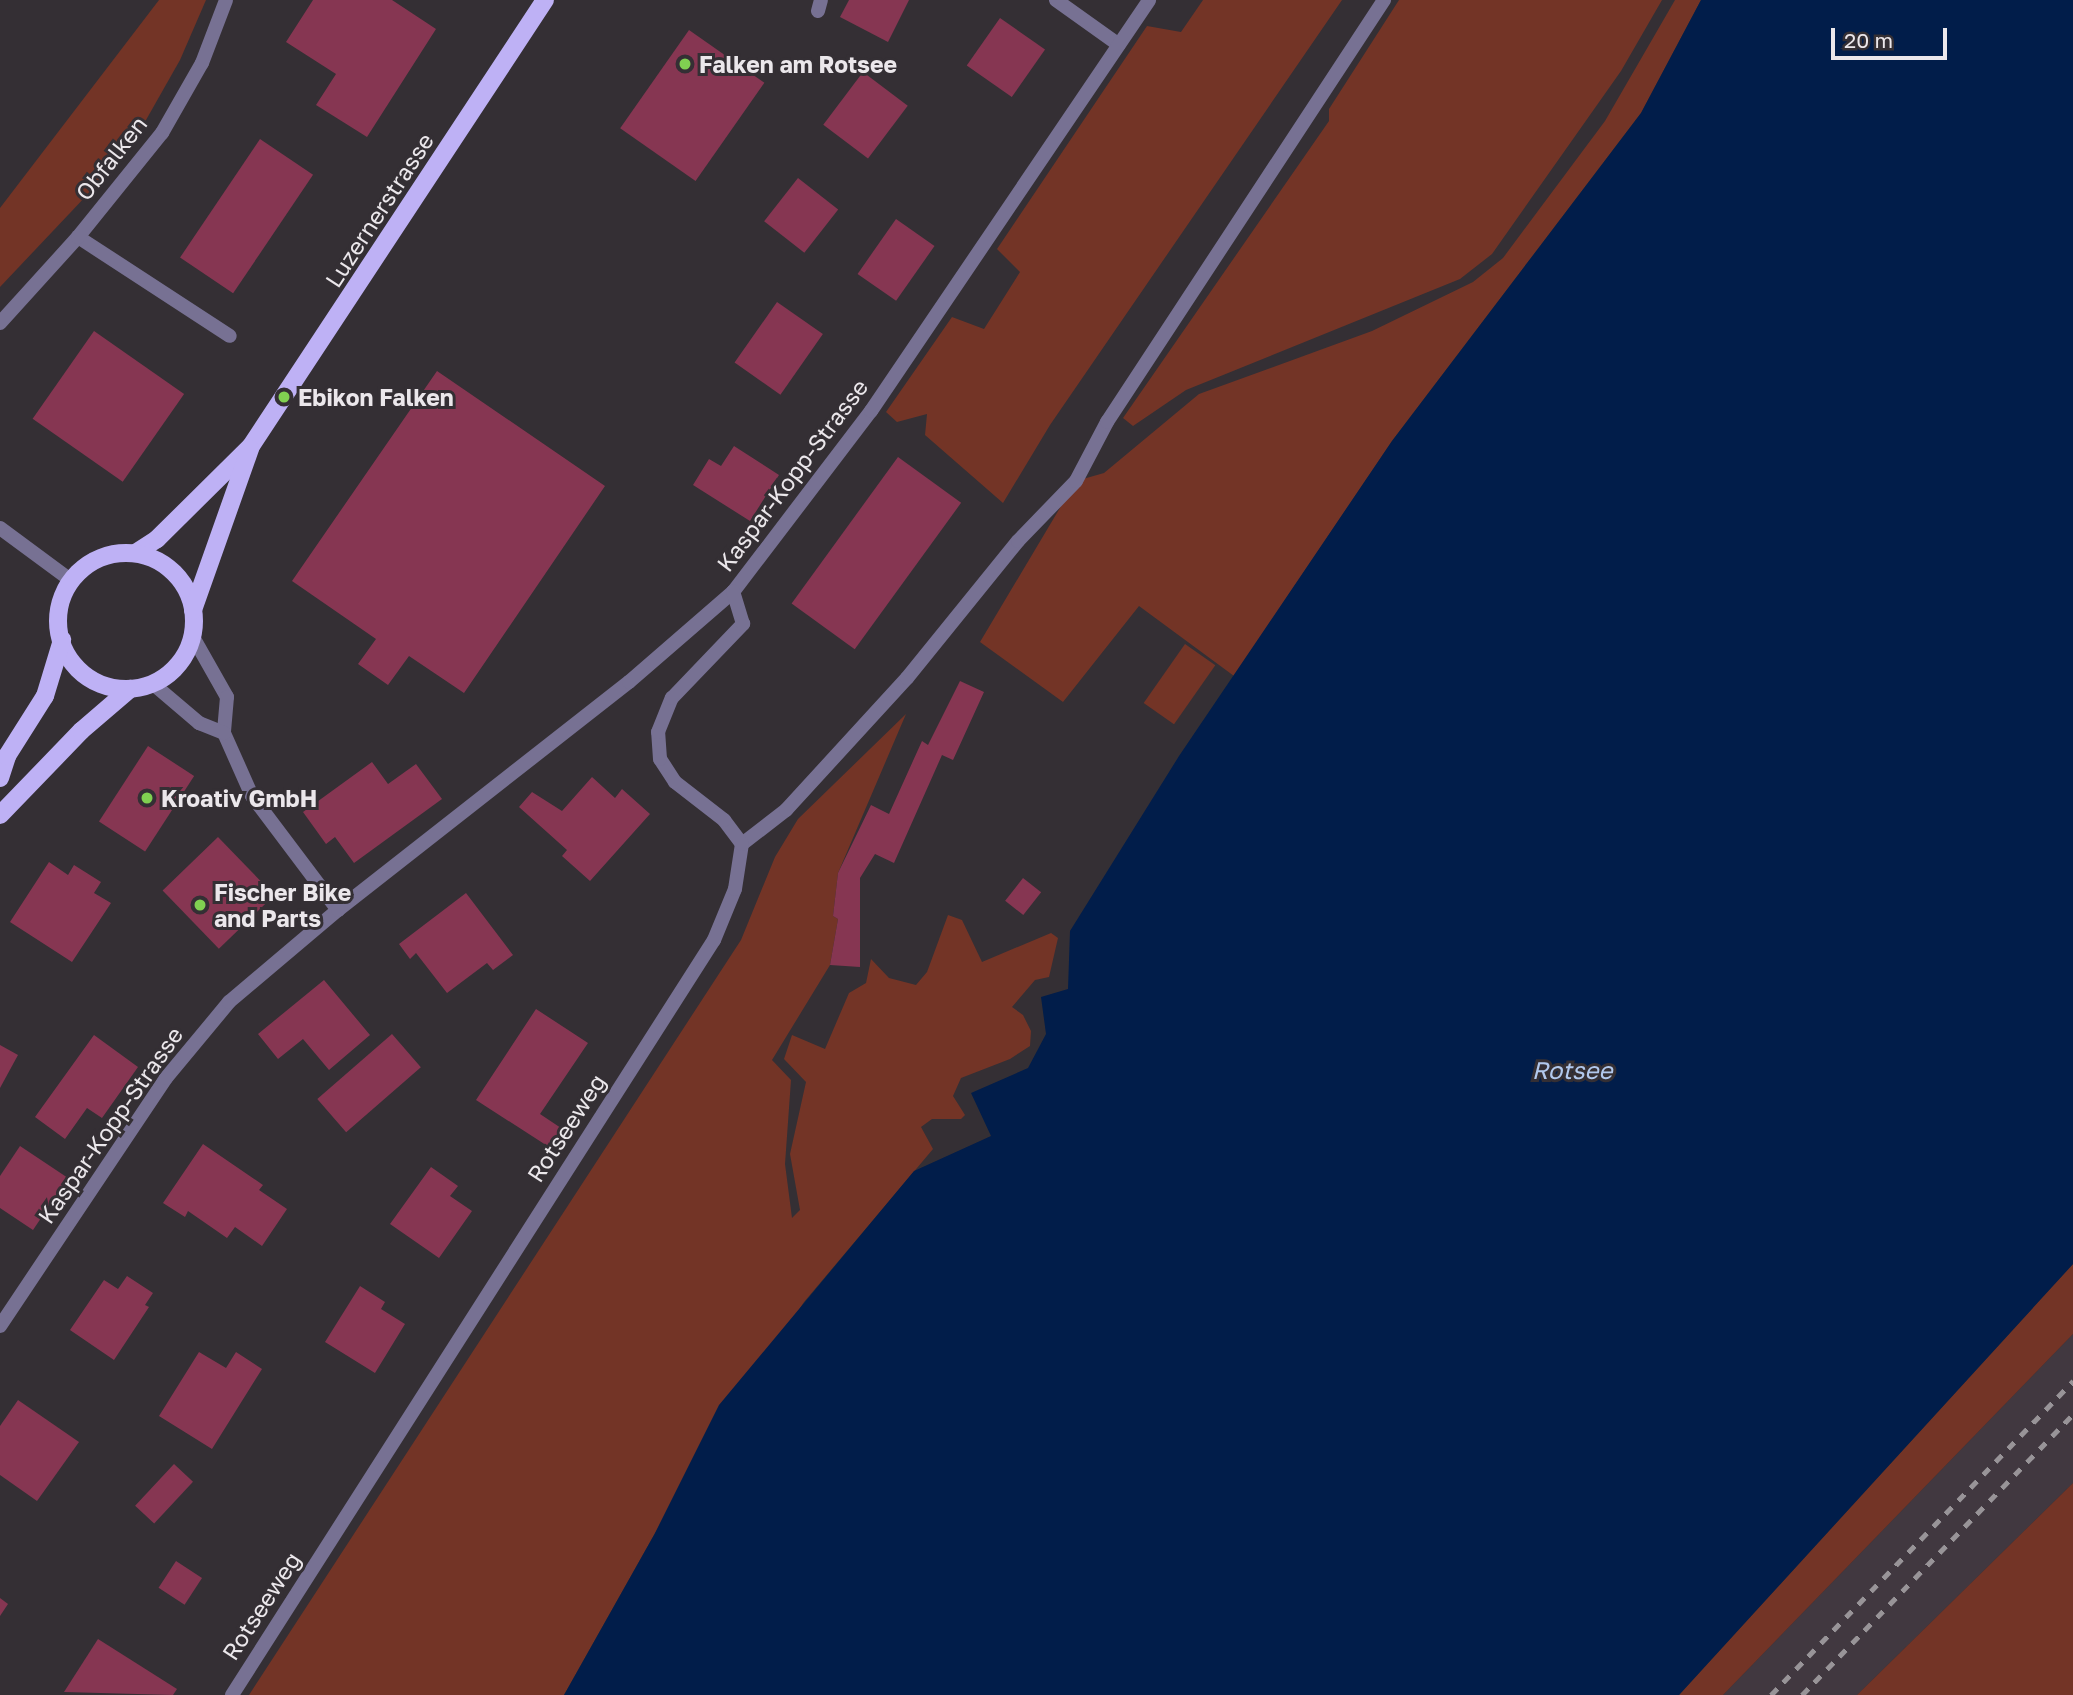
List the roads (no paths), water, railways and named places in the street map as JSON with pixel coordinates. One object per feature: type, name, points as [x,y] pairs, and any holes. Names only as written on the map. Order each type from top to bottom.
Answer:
[{"type":"main road","name":"Luzernerstrasse","points":[[137,552],[157,538],[251,446],[545,0]]},
{"type":"main road","name":"Luzernerstrasse","points":[[193,610],[251,446]]},
{"type":"main road","points":[[0,778],[8,756],[45,696],[62,640],[62,600],[72,581],[92,562],[137,552],[155,557],[181,578],[193,610],[193,637],[179,662],[152,682],[130,689],[80,731],[0,815]]},
{"type":"main road","points":[[62,640],[85,675],[101,686],[130,689]]},
{"type":"street","name":"Obfalken","points":[[0,323],[78,237],[162,133],[202,63],[226,0]]},
{"type":"street","points":[[1056,0],[1118,46]]},
{"type":"street","name":"Kaspar-Kopp-Strasse","points":[[0,1326],[166,1078],[229,1002],[338,910],[618,691],[733,592],[871,411],[1149,0]]},
{"type":"street","points":[[733,592],[743,624],[672,698],[658,732],[660,758],[675,782],[724,820],[742,844],[786,810],[907,678],[1018,541],[1076,481],[1107,422],[1384,0]]},
{"type":"street","points":[[78,237],[230,336]]},
{"type":"street","points":[[0,529],[72,581]]},
{"type":"street","points":[[193,637],[227,696],[224,733],[252,796],[338,910]]},
{"type":"street","points":[[152,682],[199,723],[224,733]]},
{"type":"street","name":"Rotseeweg","points":[[232,1695],[714,940],[735,889],[742,844]]},
{"type":"water","name":"Rotsee","points":[[1701,0],[2073,0],[2073,1264],[1679,1695],[564,1695],[654,1535],[719,1405],[914,1171],[991,1136],[971,1093],[1028,1068],[1046,1034],[1041,997],[1068,989],[1070,931],[1179,756],[1392,441],[1641,113]]},
{"type":"railway","points":[[1771,1695],[2073,1381]]},
{"type":"railway","points":[[1802,1695],[2073,1414]]},
{"type":"place","name":"Falken am Rotsee","points":[[685,64]]},
{"type":"place","name":"Ebikon Falken","points":[[284,397]]},
{"type":"place","name":"Kroativ GmbH","points":[[147,798]]},
{"type":"place","name":"Fischer Bike and Parts","points":[[200,905]]}]
